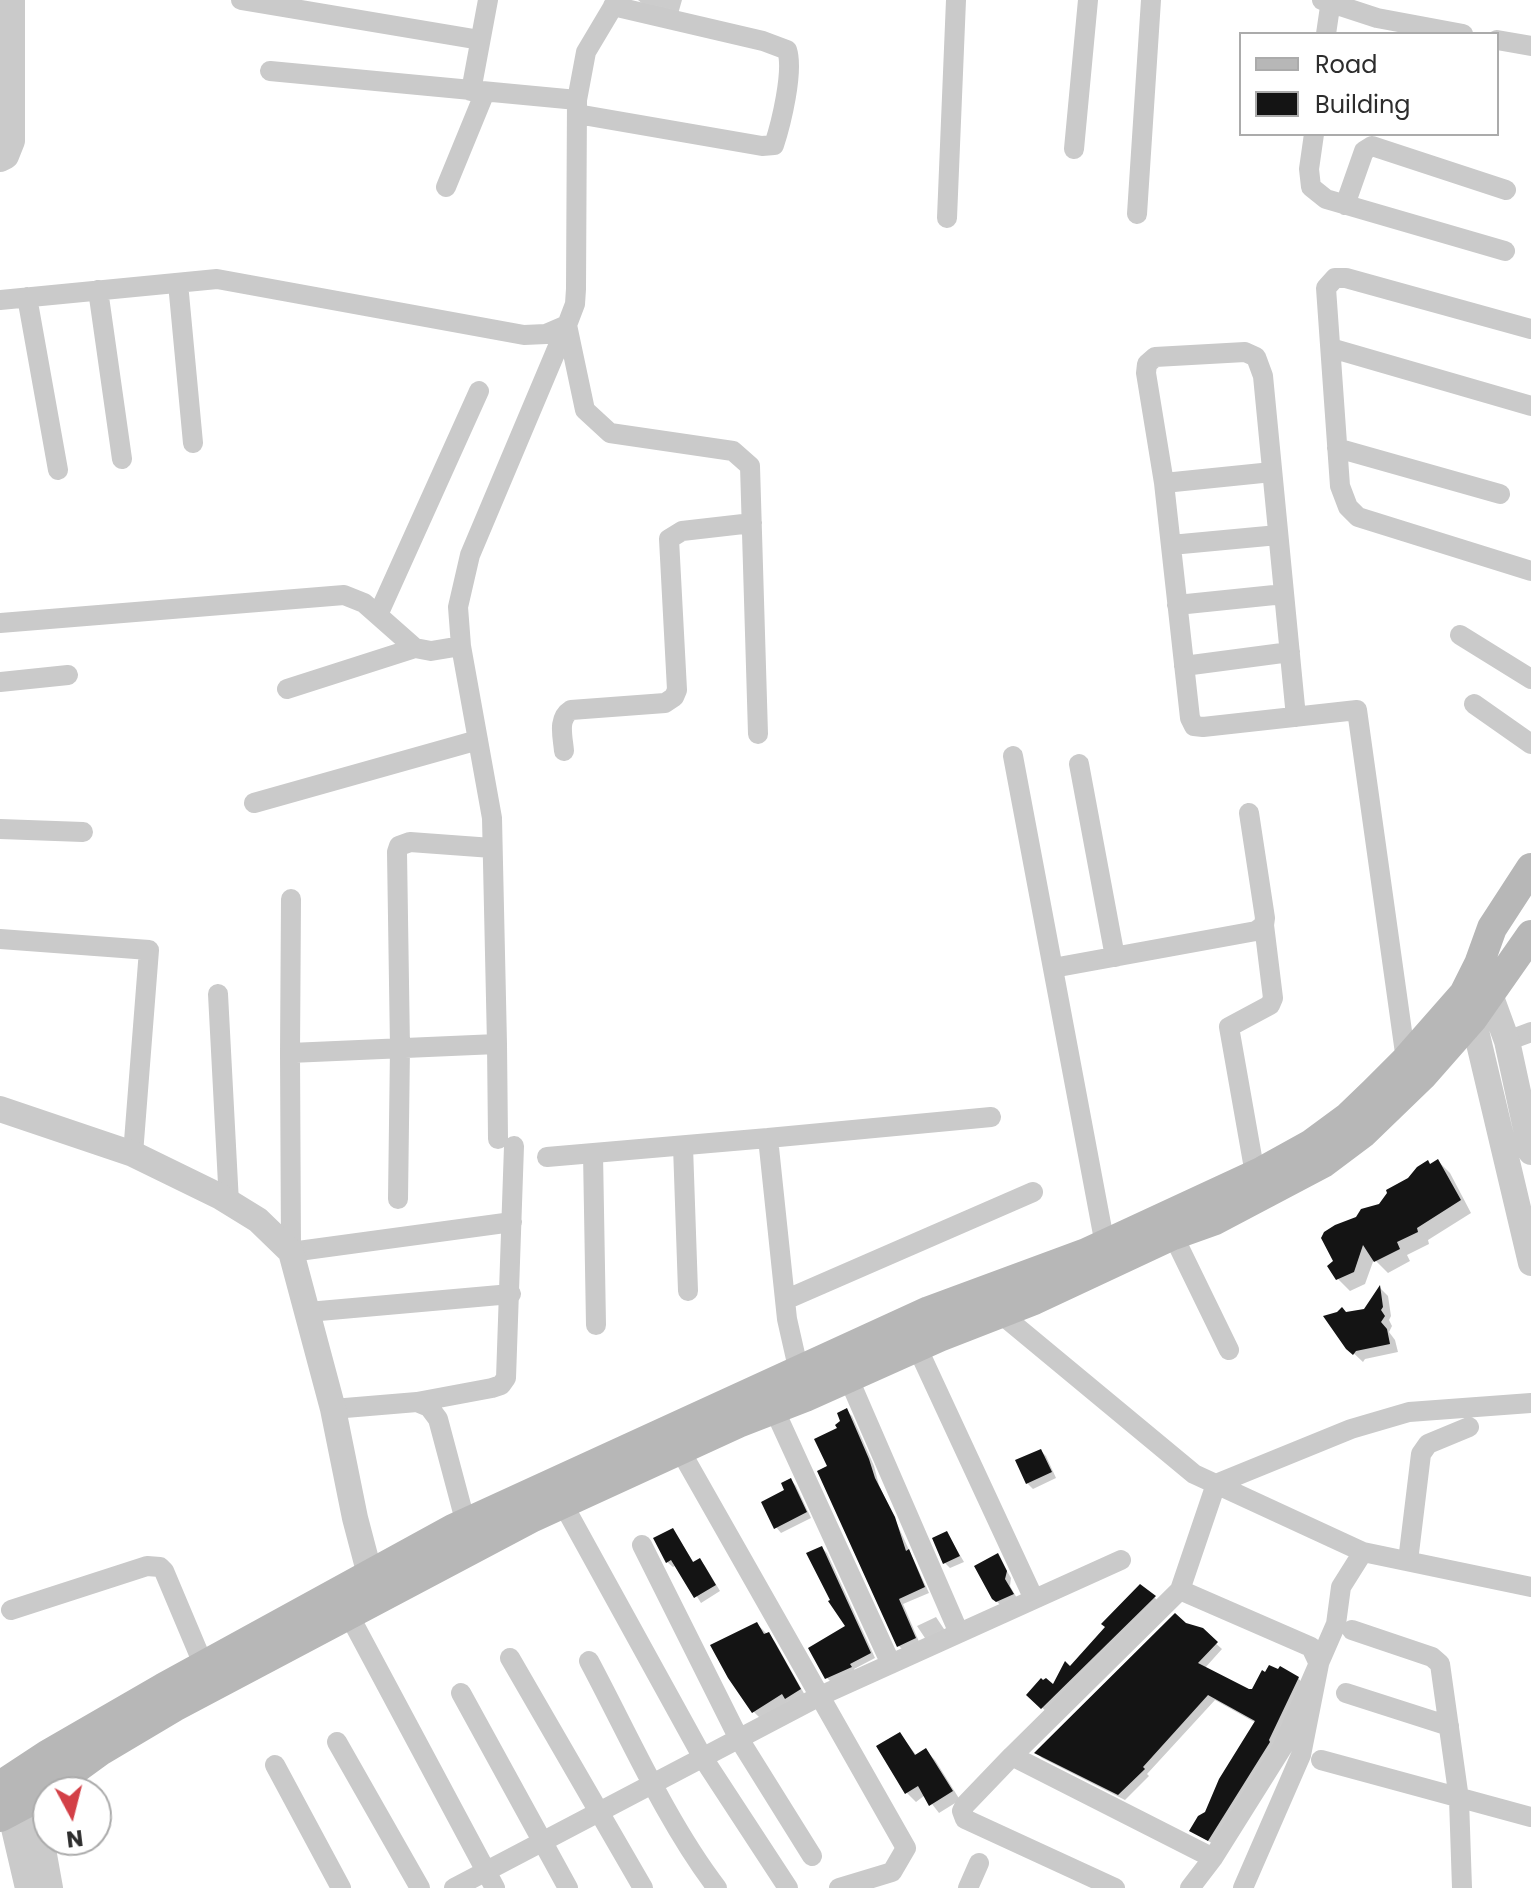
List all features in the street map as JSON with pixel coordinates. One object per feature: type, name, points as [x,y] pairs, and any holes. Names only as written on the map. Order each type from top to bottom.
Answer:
[{"type":"main road","points":[[12,1795],[349,1615],[373,1588],[466,1524],[929,1311],[1105,1245],[1310,1145],[1348,1117],[1406,1060],[1475,1003],[1479,964],[1492,928],[1531,868]]},
{"type":"main road","points":[[12,1795],[47,1755],[204,1666],[680,1450],[1095,1274],[1173,1235],[1215,1220],[1323,1163],[1363,1133],[1422,1076],[1475,1003],[1531,935]]},
{"type":"street","points":[[0,159],[6,156],[12,141],[12,0]]},
{"type":"street","points":[[241,0],[480,40]]},
{"type":"street","points":[[446,187],[478,92],[480,40],[488,0]]},
{"type":"street","points":[[947,218],[956,0]]},
{"type":"street","points":[[1074,149],[1088,0]]},
{"type":"street","points":[[1137,214],[1151,0]]},
{"type":"street","points":[[1326,32],[1328,1],[1377,18],[1452,32]]},
{"type":"street","points":[[270,71],[478,92],[577,107],[762,146],[774,145],[779,131],[790,56],[787,50],[763,41],[615,3],[586,52],[577,107],[575,304],[470,555],[458,607],[461,646],[492,818],[497,1044],[512,1222],[506,1378],[501,1385],[492,1388],[417,1402],[333,1409]]},
{"type":"street","points":[[1499,40],[1531,46]]},
{"type":"street","points":[[1314,136],[1309,169],[1311,187],[1326,199],[1505,251]]},
{"type":"street","points":[[1345,205],[1364,151],[1372,146],[1506,190]]},
{"type":"street","points":[[1531,329],[1346,278],[1335,278],[1326,288],[1340,486],[1348,507],[1358,517],[1531,571]]},
{"type":"street","points":[[0,300],[217,279],[524,335],[546,334],[567,325]]},
{"type":"street","points":[[178,283],[193,443]]},
{"type":"street","points":[[98,290],[122,459]]},
{"type":"street","points":[[27,297],[58,470]]},
{"type":"street","points":[[567,325],[585,410],[598,425],[610,433],[733,451],[750,466],[758,734]]},
{"type":"street","points":[[1331,348],[1531,406]]},
{"type":"street","points":[[1296,717],[1263,376],[1256,357],[1245,352],[1155,357],[1147,364],[1146,373],[1164,483],[1190,718],[1194,726],[1296,717],[1357,710],[1406,1060]]},
{"type":"street","points":[[378,615],[479,391]]},
{"type":"street","points":[[1337,448],[1500,494]]},
{"type":"street","points":[[1164,483],[1272,472]]},
{"type":"street","points":[[564,751],[562,721],[571,710],[665,703],[674,697],[677,690],[669,539],[682,531],[752,523]]},
{"type":"street","points":[[1171,545],[1278,535]]},
{"type":"street","points":[[1177,605],[1284,594]]},
{"type":"street","points":[[0,623],[344,595],[364,603],[415,648]]},
{"type":"street","points":[[1460,635],[1531,679]]},
{"type":"street","points":[[287,689],[415,648],[431,651],[461,646]]},
{"type":"street","points":[[1184,666],[1290,652]]},
{"type":"street","points":[[0,682],[68,675]]},
{"type":"street","points":[[1474,704],[1531,744]]},
{"type":"street","points":[[254,803],[478,740]]},
{"type":"street","points":[[1013,756],[1105,1245]]},
{"type":"street","points":[[1079,764],[1115,957]]},
{"type":"street","points":[[1249,813],[1273,998],[1270,1005],[1229,1027],[1255,1174]]},
{"type":"street","points":[[0,829],[83,832]]},
{"type":"street","points":[[398,1199],[400,1048],[397,852],[399,846],[410,842],[492,848]]},
{"type":"street","points":[[291,899],[291,1252],[333,1409],[373,1588]]},
{"type":"street","points":[[1053,968],[1256,931],[1264,925]]},
{"type":"street","points":[[0,939],[149,950],[133,1154]]},
{"type":"street","points":[[218,994],[229,1203]]},
{"type":"street","points":[[1475,1003],[1519,1037],[1531,1152]]},
{"type":"street","points":[[1475,1003],[1531,1263]]},
{"type":"street","points":[[290,1053],[497,1044]]},
{"type":"street","points":[[0,1109],[133,1154],[258,1220],[291,1252]]},
{"type":"street","points":[[547,1157],[991,1117]]},
{"type":"street","points":[[768,1138],[785,1300],[799,1372]]},
{"type":"street","points":[[683,1146],[688,1291]]},
{"type":"street","points":[[593,1153],[596,1325]]},
{"type":"street","points":[[785,1300],[1033,1192]]},
{"type":"street","points":[[291,1252],[512,1222]]},
{"type":"street","points":[[1173,1235],[1229,1350]]},
{"type":"street","points":[[308,1312],[511,1294]]},
{"type":"street","points":[[1001,1314],[1194,1474],[1363,1552],[1531,1587]]},
{"type":"street","points":[[917,1347],[1034,1599]]},
{"type":"street","points":[[848,1377],[959,1633]]},
{"type":"street","points":[[417,1402],[429,1407],[438,1419],[466,1524]]},
{"type":"street","points":[[1115,1888],[965,1819],[962,1811],[1012,1756],[1180,1590],[1216,1484],[1351,1429],[1409,1412],[1531,1403]]},
{"type":"street","points":[[774,1409],[891,1664]]},
{"type":"street","points":[[1408,1561],[1421,1454],[1428,1444],[1469,1427]]},
{"type":"street","points":[[680,1450],[906,1848],[889,1880],[839,1888]]},
{"type":"street","points":[[563,1504],[703,1758],[788,1888]]},
{"type":"street","points":[[642,1545],[739,1739],[812,1856]]},
{"type":"street","points":[[1190,1888],[1213,1858],[1282,1748],[1336,1624],[1341,1587],[1363,1552]]},
{"type":"street","points":[[454,1888],[491,1880],[541,1843],[820,1696],[1121,1560]]},
{"type":"street","points":[[11,1610],[147,1566],[160,1567],[204,1666]]},
{"type":"street","points":[[1180,1590],[1311,1647],[1319,1664],[1301,1755],[1243,1888]]},
{"type":"street","points":[[349,1615],[491,1880]]},
{"type":"street","points":[[1352,1630],[1438,1660],[1459,1799],[1462,1888]]},
{"type":"street","points":[[510,1658],[643,1888]]},
{"type":"street","points":[[589,1661],[651,1784],[710,1888]]},
{"type":"street","points":[[461,1693],[568,1888]]},
{"type":"street","points":[[1346,1693],[1449,1726]]},
{"type":"street","points":[[337,1742],[420,1888]]},
{"type":"street","points":[[1012,1756],[1213,1858]]},
{"type":"street","points":[[1321,1760],[1531,1817]]},
{"type":"street","points":[[275,1765],[341,1888]]},
{"type":"street","points":[[651,1784],[717,1888]]},
{"type":"street","points":[[12,1795],[28,1888]]},
{"type":"street","points":[[12,1795],[50,1888]]},
{"type":"street","points":[[311,1813],[336,1856],[348,1888]]},
{"type":"street","points":[[968,1888],[979,1863]]},
{"type":"building","points":[[1438,1159],[1461,1200],[1417,1228],[1418,1232],[1397,1242],[1400,1249],[1374,1262],[1363,1245],[1354,1272],[1336,1280],[1327,1266],[1333,1261],[1321,1238],[1324,1232],[1356,1217],[1361,1209],[1379,1204],[1386,1190],[1408,1178],[1428,1160],[1430,1164]]},
{"type":"building","points":[[1380,1285],[1381,1310],[1385,1316],[1381,1322],[1387,1329],[1390,1344],[1356,1351],[1353,1355],[1323,1316],[1342,1307],[1346,1312],[1364,1309]]},
{"type":"building","points":[[847,1408],[875,1478],[895,1517],[906,1551],[909,1549],[925,1587],[899,1599],[916,1638],[897,1647],[817,1471],[827,1466],[814,1439],[837,1428],[835,1425],[840,1421],[837,1413]]},
{"type":"building","points":[[1041,1449],[1052,1472],[1026,1484],[1015,1460]]},
{"type":"building","points":[[791,1478],[807,1512],[774,1529],[761,1502],[784,1490],[781,1483]]},
{"type":"building","points":[[673,1528],[693,1562],[700,1558],[716,1585],[694,1598],[671,1560],[666,1563],[653,1538]]},
{"type":"building","points":[[947,1531],[960,1556],[943,1564],[932,1538]]},
{"type":"building","points":[[822,1546],[871,1653],[850,1664],[852,1667],[825,1679],[808,1648],[845,1626],[828,1601],[806,1553]]},
{"type":"building","points":[[998,1553],[1007,1571],[1005,1579],[1014,1594],[996,1602],[974,1566]]},
{"type":"building","points":[[1140,1584],[1156,1596],[1041,1709],[1026,1695],[1041,1678],[1053,1684],[1065,1661],[1070,1666],[1105,1627],[1101,1624]]},
{"type":"building","points":[[1175,1613],[1186,1623],[1203,1628],[1218,1642],[1198,1663],[1249,1689],[1269,1665],[1278,1669],[1280,1666],[1299,1677],[1270,1742],[1208,1841],[1189,1831],[1198,1816],[1205,1812],[1219,1779],[1255,1721],[1208,1695],[1143,1767],[1145,1769],[1118,1795],[1034,1753]]},
{"type":"building","points":[[757,1622],[764,1634],[769,1632],[801,1689],[785,1699],[782,1694],[752,1713],[710,1645]]},
{"type":"building","points":[[900,1732],[915,1755],[926,1748],[953,1791],[929,1806],[918,1786],[905,1794],[876,1746]]}]
